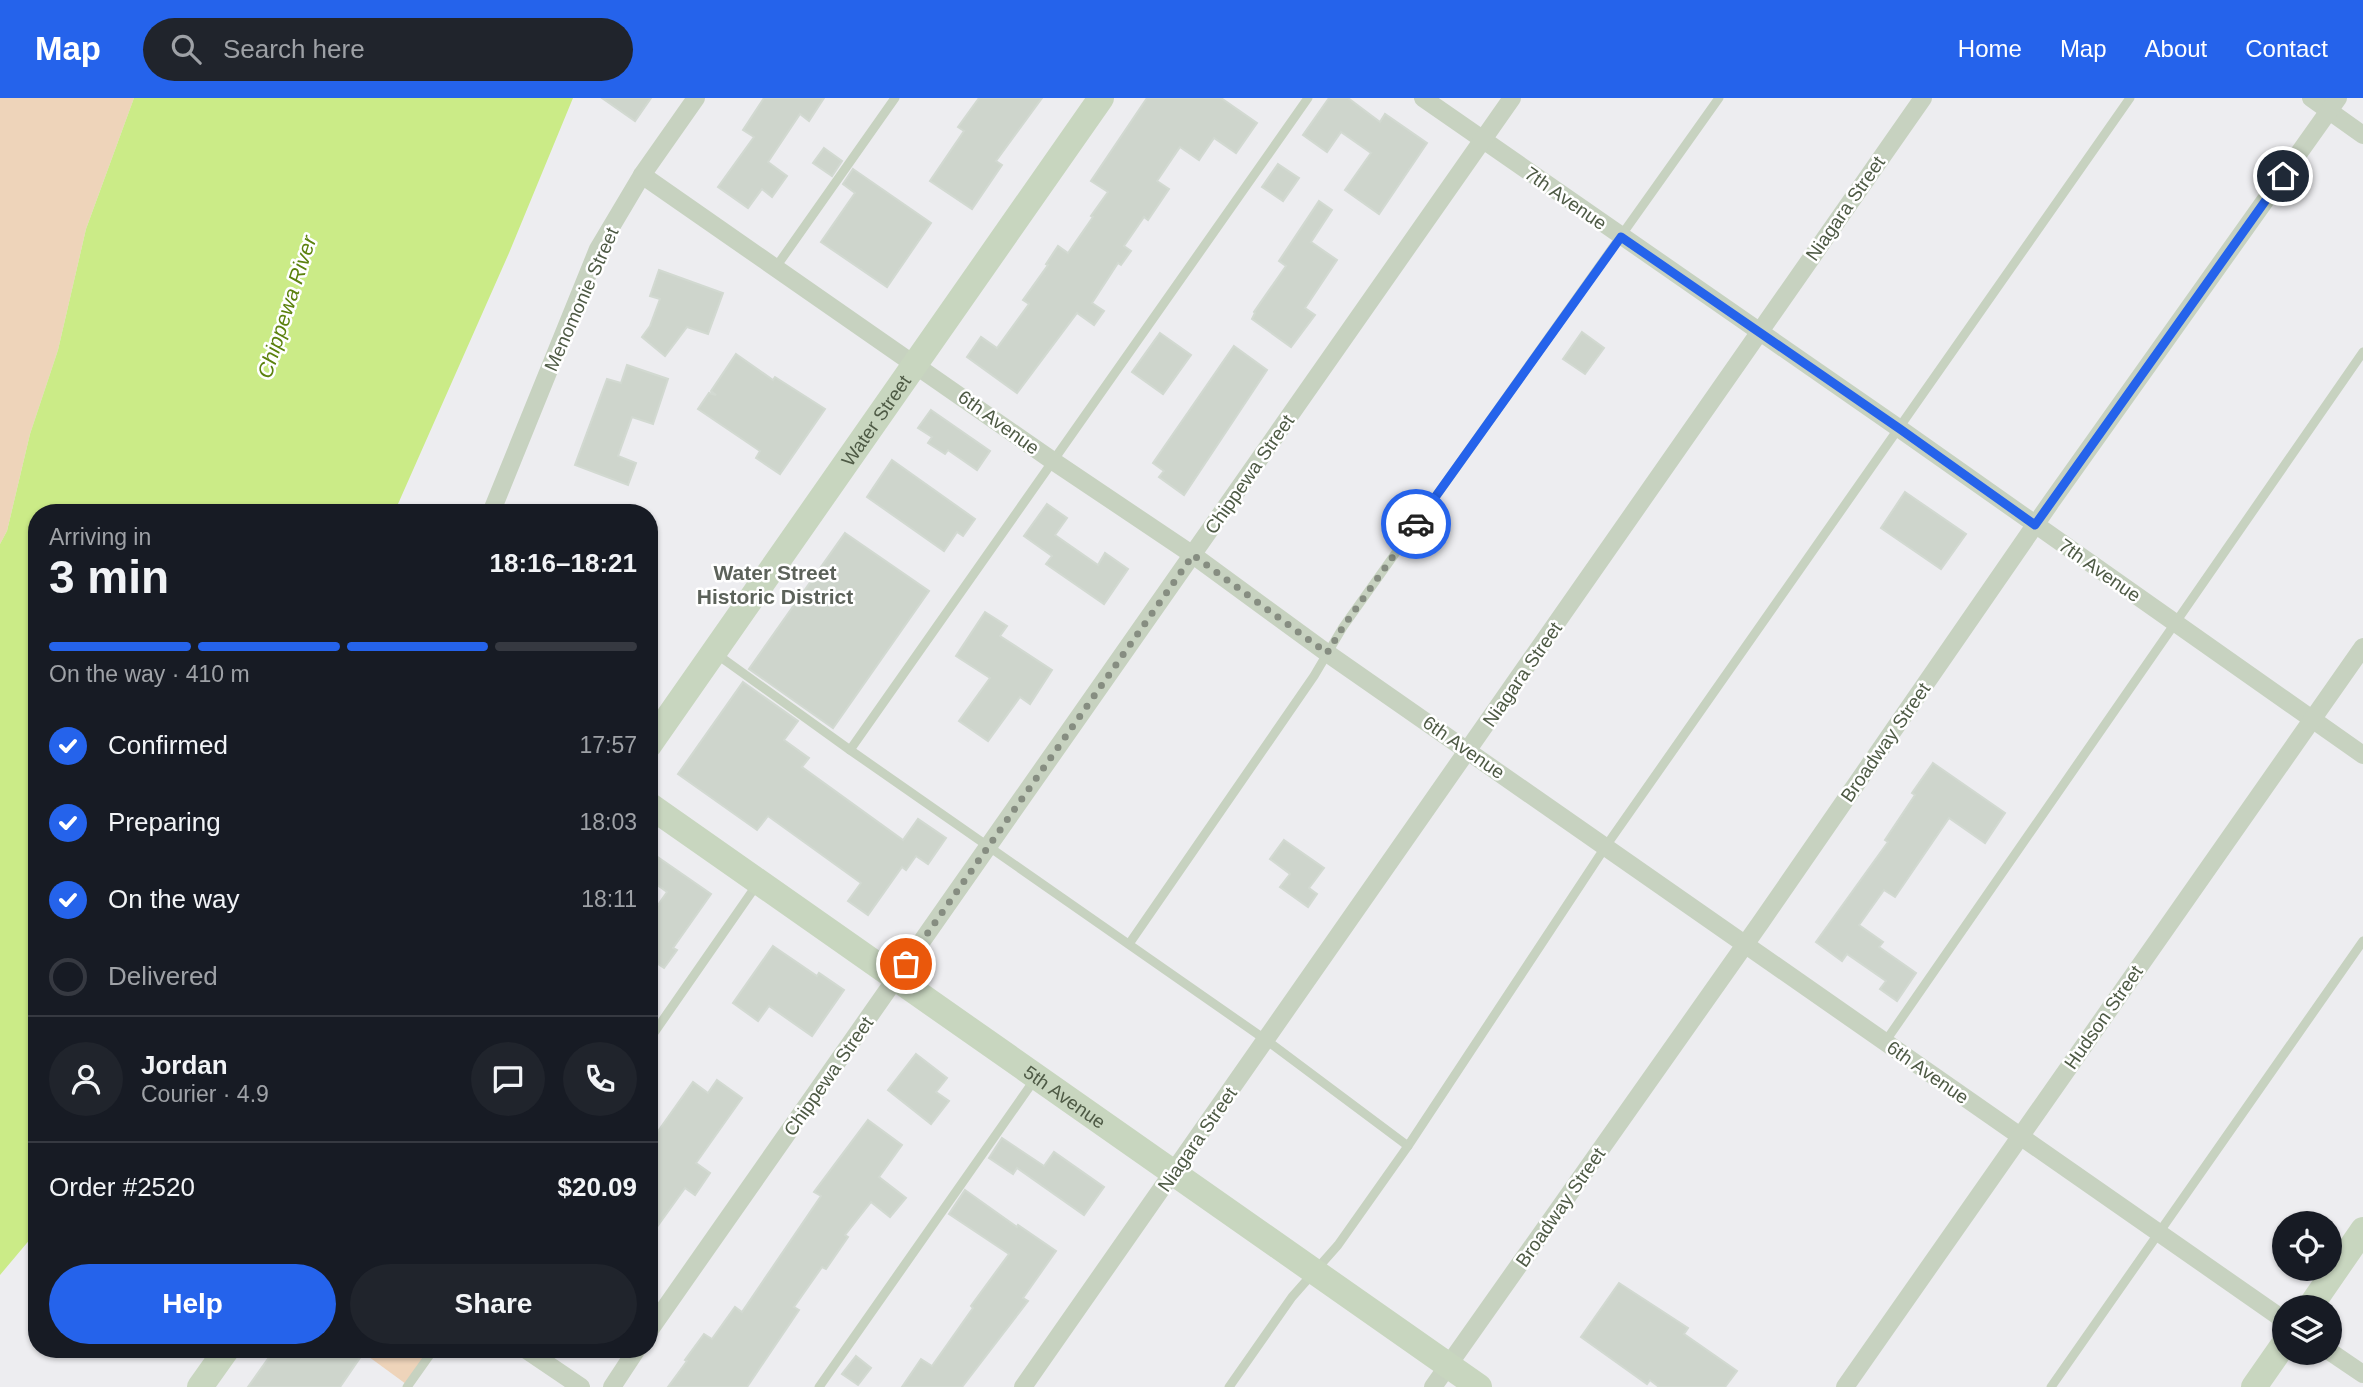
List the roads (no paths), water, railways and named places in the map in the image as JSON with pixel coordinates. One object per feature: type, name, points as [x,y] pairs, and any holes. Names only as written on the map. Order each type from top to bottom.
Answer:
[{"type":"main road","name":"Water Street","points":[[658,732],[1101,98]]},
{"type":"main road","name":"5th Avenue","points":[[658,810],[1479,1387]]},
{"type":"main road","points":[[2318,1295],[2363,1230]]},
{"type":"main road","points":[[200,1387],[221,1358]]},
{"type":"main road","points":[[2254,1387],[2272,1361]]},
{"type":"street","name":"Menomonie Street","points":[[495,504],[598,249],[642,175],[696,98]]},
{"type":"street","name":"7th Avenue","points":[[1423,98],[2363,755]]},
{"type":"street","name":"Chippewa Street","points":[[658,1318],[1512,98]]},
{"type":"street","name":"Niagara Street","points":[[1023,1387],[1923,98]]},
{"type":"street","points":[[2311,98],[2333,104],[2363,135]]},
{"type":"street","name":"Broadway Street","points":[[1433,1387],[2035,525],[2333,104]]},
{"type":"street","name":"6th Avenue","points":[[642,175],[1053,461],[1193,555],[1327,653],[2272,1312]]},
{"type":"street","name":"Hudson Street","points":[[1845,1387],[2363,647]]},
{"type":"street","points":[[538,1358],[580,1387]]},
{"type":"street","points":[[612,1387],[631,1358]]},
{"type":"street","points":[[2342,1360],[2363,1374]]},
{"type":"lane","points":[[776,267],[895,98]]},
{"type":"lane","points":[[850,750],[1308,98]]},
{"type":"lane","points":[[1129,944],[1314,676],[1350,616],[1719,98]]},
{"type":"lane","points":[[1229,1387],[1292,1297],[1338,1245],[1408,1146],[1606,846],[2130,98]]},
{"type":"lane","points":[[1885,1042],[2363,352]]},
{"type":"lane","points":[[714,652],[1266,1040],[1408,1146]]},
{"type":"lane","points":[[658,1027],[759,882]]},
{"type":"lane","points":[[2051,1387],[2363,941]]},
{"type":"lane","points":[[818,1387],[1037,1076]]},
{"type":"lane","points":[[407,1387],[428,1358]]},
{"type":"water","name":"Chippewa River","points":[[134,98],[573,98],[509,253],[398,504],[28,504],[28,1242],[0,1275],[0,544],[7,531],[30,434],[58,350],[86,229]]},
{"type":"district","name":"Water Street Historic District","points":[[775,585]]}]
